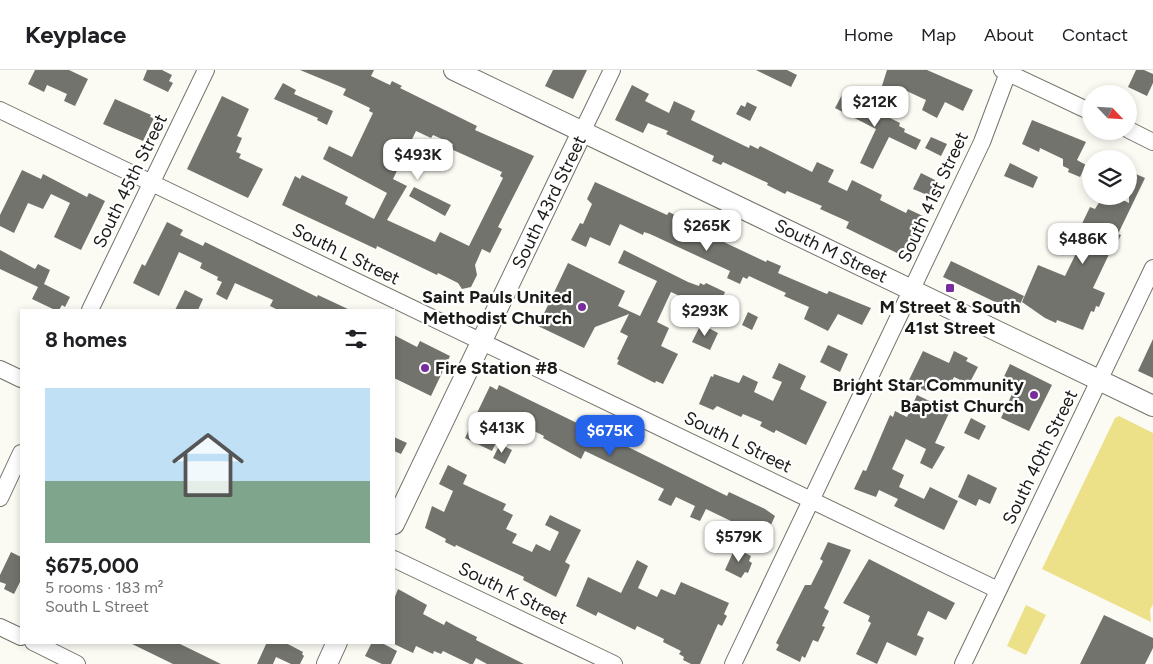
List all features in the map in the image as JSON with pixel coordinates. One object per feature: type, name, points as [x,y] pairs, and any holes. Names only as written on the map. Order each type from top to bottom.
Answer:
[{"type":"street","name":"South 45th Street","points":[[90,309],[206,70]]},
{"type":"street","name":"South M Street","points":[[454,70],[1153,406]]},
{"type":"street","name":"South 43rd Street","points":[[395,522],[612,70]]},
{"type":"street","points":[[1006,71],[1082,108]]},
{"type":"street","name":"South 41st Street","points":[[732,664],[982,142],[1006,71]]},
{"type":"street","name":"South L Street","points":[[0,110],[998,590]]},
{"type":"street","points":[[1138,134],[1153,142]]},
{"type":"street","name":"South 40th Street","points":[[963,664],[1153,268]]},
{"type":"street","points":[[0,369],[20,379]]},
{"type":"street","points":[[0,498],[20,455]]},
{"type":"street","name":"South K Street","points":[[395,559],[614,664]]},
{"type":"street","points":[[0,627],[20,637]]},
{"type":"street","points":[[36,644],[77,664]]},
{"type":"street","points":[[327,664],[336,644]]},
{"type":"shaded area","points":[[1119,416],[1153,433],[1153,604],[1150,610],[1151,622],[1042,569],[1115,418]]},
{"type":"shaded area","points":[[1026,605],[1046,615],[1026,655],[1007,646]]},
{"type":"building","points":[[35,70],[69,70],[88,79],[75,106],[64,101],[67,94],[47,85],[44,92],[28,84]]},
{"type":"building","points":[[147,70],[162,70],[172,75],[169,81],[173,83],[168,92],[143,80]]},
{"type":"building","points":[[300,70],[374,70],[371,76],[390,85],[392,81],[402,86],[400,88],[477,126],[475,130],[534,156],[498,227],[502,229],[490,253],[482,249],[475,265],[477,275],[471,287],[462,289],[458,283],[438,273],[437,275],[377,246],[376,249],[282,205],[295,176],[300,179],[302,175],[348,197],[345,204],[374,219],[387,193],[323,159],[329,146],[352,157],[373,113],[369,111],[370,108],[343,95],[346,89]],"holes":[[[416,131],[431,138],[433,135],[453,144],[451,149],[502,172],[500,176],[503,178],[469,246],[440,232],[435,242],[387,220],[407,186],[393,179]]]},
{"type":"building","points":[[553,70],[587,70],[573,99],[545,86]]},
{"type":"building","points":[[756,70],[787,70],[797,75],[791,87]]},
{"type":"building","points":[[887,70],[927,70],[973,90],[963,111],[945,102],[937,118],[922,110],[926,100],[896,86],[892,94],[881,89]]},
{"type":"building","points":[[1136,70],[1144,70],[1153,74],[1153,83],[1147,96],[1138,92],[1138,85],[1129,85]]},
{"type":"building","points":[[283,83],[296,90],[294,94],[333,111],[327,125],[317,120],[318,118],[274,99]]},
{"type":"building","points":[[632,85],[649,94],[645,101],[669,113],[674,101],[695,111],[691,120],[749,148],[750,145],[758,149],[760,146],[812,172],[817,162],[834,170],[828,182],[847,191],[852,180],[882,195],[880,200],[906,213],[908,209],[923,216],[903,256],[846,228],[849,222],[820,209],[822,206],[787,191],[785,194],[767,185],[768,183],[723,162],[721,165],[712,161],[714,156],[666,134],[668,131],[648,123],[643,133],[615,120]]},
{"type":"building","points":[[844,91],[868,103],[866,106],[900,123],[899,126],[905,129],[904,132],[921,140],[916,150],[889,137],[873,169],[860,163],[876,129],[835,108]]},
{"type":"building","points":[[222,96],[249,109],[237,136],[242,138],[236,152],[241,154],[239,158],[263,169],[248,198],[187,169]]},
{"type":"building","points":[[115,99],[154,118],[143,141],[103,124]]},
{"type":"building","points":[[747,102],[757,107],[750,121],[736,114],[741,105],[745,107]]},
{"type":"building","points":[[1032,120],[1086,142],[1077,160],[1082,163],[1080,177],[1068,172],[1069,169],[1063,166],[1063,159],[1040,148],[1039,152],[1022,144]]},
{"type":"building","points":[[931,137],[947,144],[941,156],[925,148]]},
{"type":"building","points":[[1010,163],[1038,177],[1033,188],[1004,176]]},
{"type":"building","points":[[22,170],[41,179],[43,174],[87,197],[89,193],[105,201],[81,250],[54,237],[70,203],[51,194],[43,209],[28,203],[14,233],[0,226],[0,215]]},
{"type":"building","points":[[921,173],[939,182],[932,197],[913,189]]},
{"type":"building","points":[[1137,174],[1145,178],[1137,195]]},
{"type":"building","points":[[595,182],[667,215],[669,212],[700,228],[700,230],[709,235],[766,262],[767,260],[781,266],[778,273],[827,294],[829,291],[871,308],[862,325],[838,314],[828,331],[804,319],[809,307],[784,296],[786,293],[749,276],[747,279],[743,277],[740,284],[727,278],[730,271],[650,234],[644,232],[643,235],[620,224],[610,246],[590,237],[586,247],[571,240],[580,223],[583,224],[592,204],[587,199]]},
{"type":"building","points":[[414,187],[451,205],[445,216],[409,196]]},
{"type":"building","points":[[1097,205],[1132,205],[1118,234],[1121,235],[1113,251],[1111,250],[1093,288],[1105,293],[1099,307],[1096,306],[1094,312],[1091,311],[1083,330],[1057,320],[1056,323],[1045,318],[1022,302],[1038,265],[1065,276],[1084,237],[1077,234],[1090,207],[1095,209]]},
{"type":"building","points":[[167,222],[183,230],[180,235],[203,246],[205,242],[317,297],[318,295],[348,309],[276,309],[270,306],[273,300],[235,283],[227,300],[216,294],[222,282],[217,280],[218,277],[200,268],[202,263],[179,252],[159,296],[133,283],[142,264],[145,266]]},
{"type":"building","points":[[0,250],[35,269],[38,264],[50,270],[44,284],[70,297],[65,307],[62,305],[60,309],[53,309],[32,299],[38,287],[0,269]]},
{"type":"building","points":[[624,250],[688,282],[699,286],[700,283],[704,285],[706,283],[725,292],[716,313],[671,292],[657,322],[669,328],[661,346],[678,354],[663,384],[656,381],[655,383],[617,364],[619,360],[617,359],[628,336],[620,332],[629,314],[595,327],[584,348],[538,326],[568,263],[625,291],[618,306],[640,316],[657,281],[618,263]]},
{"type":"building","points":[[951,261],[1024,296],[1016,312],[943,277]]},
{"type":"building","points":[[185,290],[203,299],[198,309],[176,309]]},
{"type":"building","points":[[748,312],[758,317],[752,330],[742,325]]},
{"type":"building","points":[[701,324],[718,333],[710,350],[692,342]]},
{"type":"building","name":"Fire Station #8","points":[[395,336],[417,347],[420,341],[450,356],[431,396],[395,378]]},
{"type":"building","points":[[1153,339],[1153,378],[1138,371]]},
{"type":"building","points":[[828,345],[848,354],[840,372],[820,362]]},
{"type":"building","points":[[923,351],[949,363],[954,351],[968,358],[966,361],[978,367],[969,384],[954,377],[949,387],[932,379],[926,391],[908,382]]},
{"type":"building","points":[[779,363],[806,376],[800,389],[827,402],[806,445],[776,430],[774,433],[760,426],[762,422],[743,414],[741,417],[717,406],[713,410],[699,404],[711,376],[713,377],[714,374],[739,383],[743,375],[758,382],[754,392],[773,401],[782,382],[772,378]]},
{"type":"building","points":[[1010,364],[1052,385],[1029,431],[1001,418],[1013,392],[1000,385]]},
{"type":"building","points":[[499,385],[614,441],[615,438],[625,443],[624,445],[727,496],[729,492],[765,509],[775,516],[770,527],[767,526],[762,536],[706,509],[700,521],[690,517],[695,506],[676,497],[671,506],[658,500],[664,489],[585,451],[581,459],[543,438],[544,436],[508,418],[492,451],[465,438],[490,386],[497,390]]},
{"type":"building","points":[[917,395],[950,411],[935,443],[945,447],[932,469],[920,463],[926,449],[906,439],[892,469],[904,475],[899,487],[924,499],[930,487],[958,501],[944,530],[894,506],[898,499],[879,490],[876,497],[854,489],[863,470],[866,471],[890,415],[893,417],[895,411],[907,417]]},
{"type":"building","points":[[971,418],[986,426],[979,440],[964,433]]},
{"type":"building","points":[[395,437],[407,443],[401,454],[395,451]]},
{"type":"building","points":[[500,444],[512,450],[505,464],[493,458]]},
{"type":"building","points":[[448,465],[467,475],[463,484],[506,504],[503,510],[513,515],[506,529],[517,534],[512,543],[532,552],[536,544],[550,551],[559,532],[545,525],[550,515],[581,530],[565,562],[570,565],[556,597],[523,580],[524,577],[456,545],[455,547],[445,542],[446,539],[425,528],[432,506],[444,512],[453,491],[439,484]]},
{"type":"building","points":[[968,474],[997,488],[990,504],[979,499],[976,506],[958,497]]},
{"type":"building","points":[[828,542],[851,550],[824,608],[829,611],[822,626],[825,627],[818,642],[813,640],[805,658],[802,656],[800,662],[776,650],[779,645],[776,643],[805,585],[811,585],[823,561],[820,559]]},
{"type":"building","points":[[735,548],[751,556],[749,561],[752,563],[748,573],[745,572],[741,578],[725,570]]},
{"type":"building","points":[[11,552],[20,556],[20,582],[14,594],[4,589],[6,584],[0,582],[0,575]]},
{"type":"building","points":[[869,559],[955,603],[946,620],[928,611],[917,635],[924,638],[916,656],[887,642],[877,664],[856,654],[871,623],[868,621],[870,616],[843,603]]},
{"type":"building","points":[[637,560],[648,566],[638,588],[657,597],[661,589],[675,595],[681,582],[729,603],[724,614],[727,616],[722,626],[718,624],[700,664],[691,664],[683,660],[684,657],[679,654],[681,651],[663,642],[664,639],[637,626],[635,630],[598,612],[596,616],[576,606],[588,577],[621,593]]},
{"type":"building","points":[[398,589],[427,605],[423,614],[444,625],[446,621],[477,637],[476,640],[524,664],[487,664],[476,658],[473,664],[470,664],[443,651],[441,654],[434,651],[433,654],[416,646],[413,653],[394,644],[395,596]]},
{"type":"building","points":[[1104,615],[1153,638],[1153,648],[1145,664],[1080,664]]},
{"type":"building","points":[[132,644],[180,644],[221,664],[173,664]]},
{"type":"building","points":[[266,644],[288,644],[303,652],[304,656],[300,664],[291,664],[276,657],[273,664],[257,664]]},
{"type":"building","points":[[371,644],[384,644],[397,651],[391,664],[382,664],[365,656]]},
{"type":"place","name":"M Street & South 41st Street","points":[[950,288]]},
{"type":"place","name":"Saint Pauls United Methodist Church","points":[[582,307]]},
{"type":"place","name":"Fire Station #8","points":[[425,368]]},
{"type":"place","name":"Bright Star Community Baptist Church","points":[[1034,395]]}]
